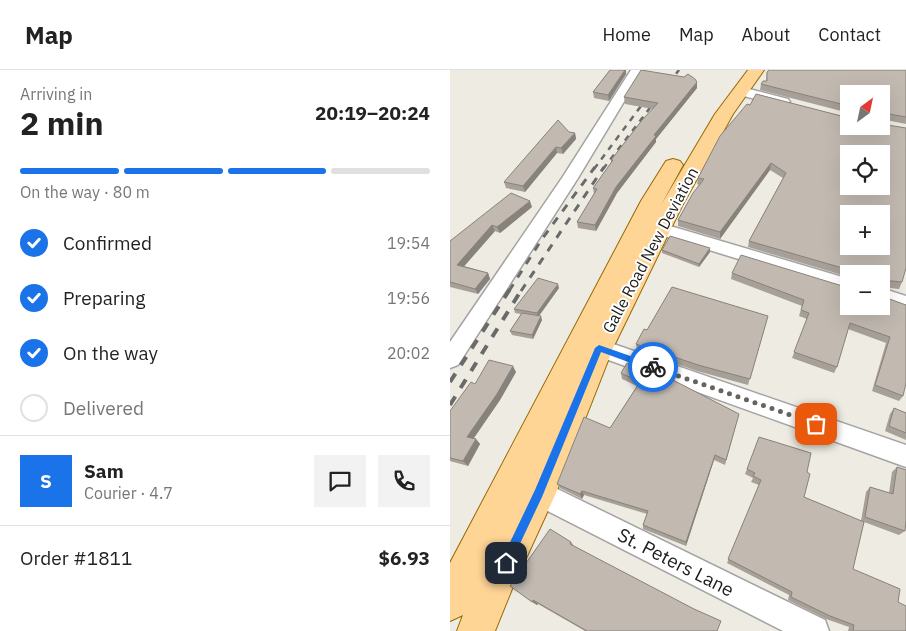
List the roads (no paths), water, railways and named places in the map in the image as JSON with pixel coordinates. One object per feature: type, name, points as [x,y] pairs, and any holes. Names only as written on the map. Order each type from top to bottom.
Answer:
[{"type":"main road","name":"Galle Road New Deviation","points":[[476,631],[497,580],[539,493],[599,348],[660,229],[745,77]]},
{"type":"main road","name":"Galle Road New Deviation","points":[[450,602],[652,201],[707,110],[745,77]]},
{"type":"street","points":[[450,359],[570,178],[637,70]]},
{"type":"street","points":[[745,77],[796,106]]},
{"type":"street","points":[[660,229],[840,283]]},
{"type":"street","points":[[890,298],[906,303]]},
{"type":"street","points":[[599,348],[906,456]]},
{"type":"street","name":"St. Peters Lane","points":[[539,493],[814,631]]},
{"type":"railway","points":[[603,169],[679,70]]},
{"type":"railway","points":[[594,169],[647,98]]},
{"type":"railway","points":[[509,291],[542,239],[595,167]]},
{"type":"railway","points":[[521,291],[604,167]]},
{"type":"railway","points":[[450,382],[510,289]]},
{"type":"railway","points":[[450,405],[522,289]]}]
